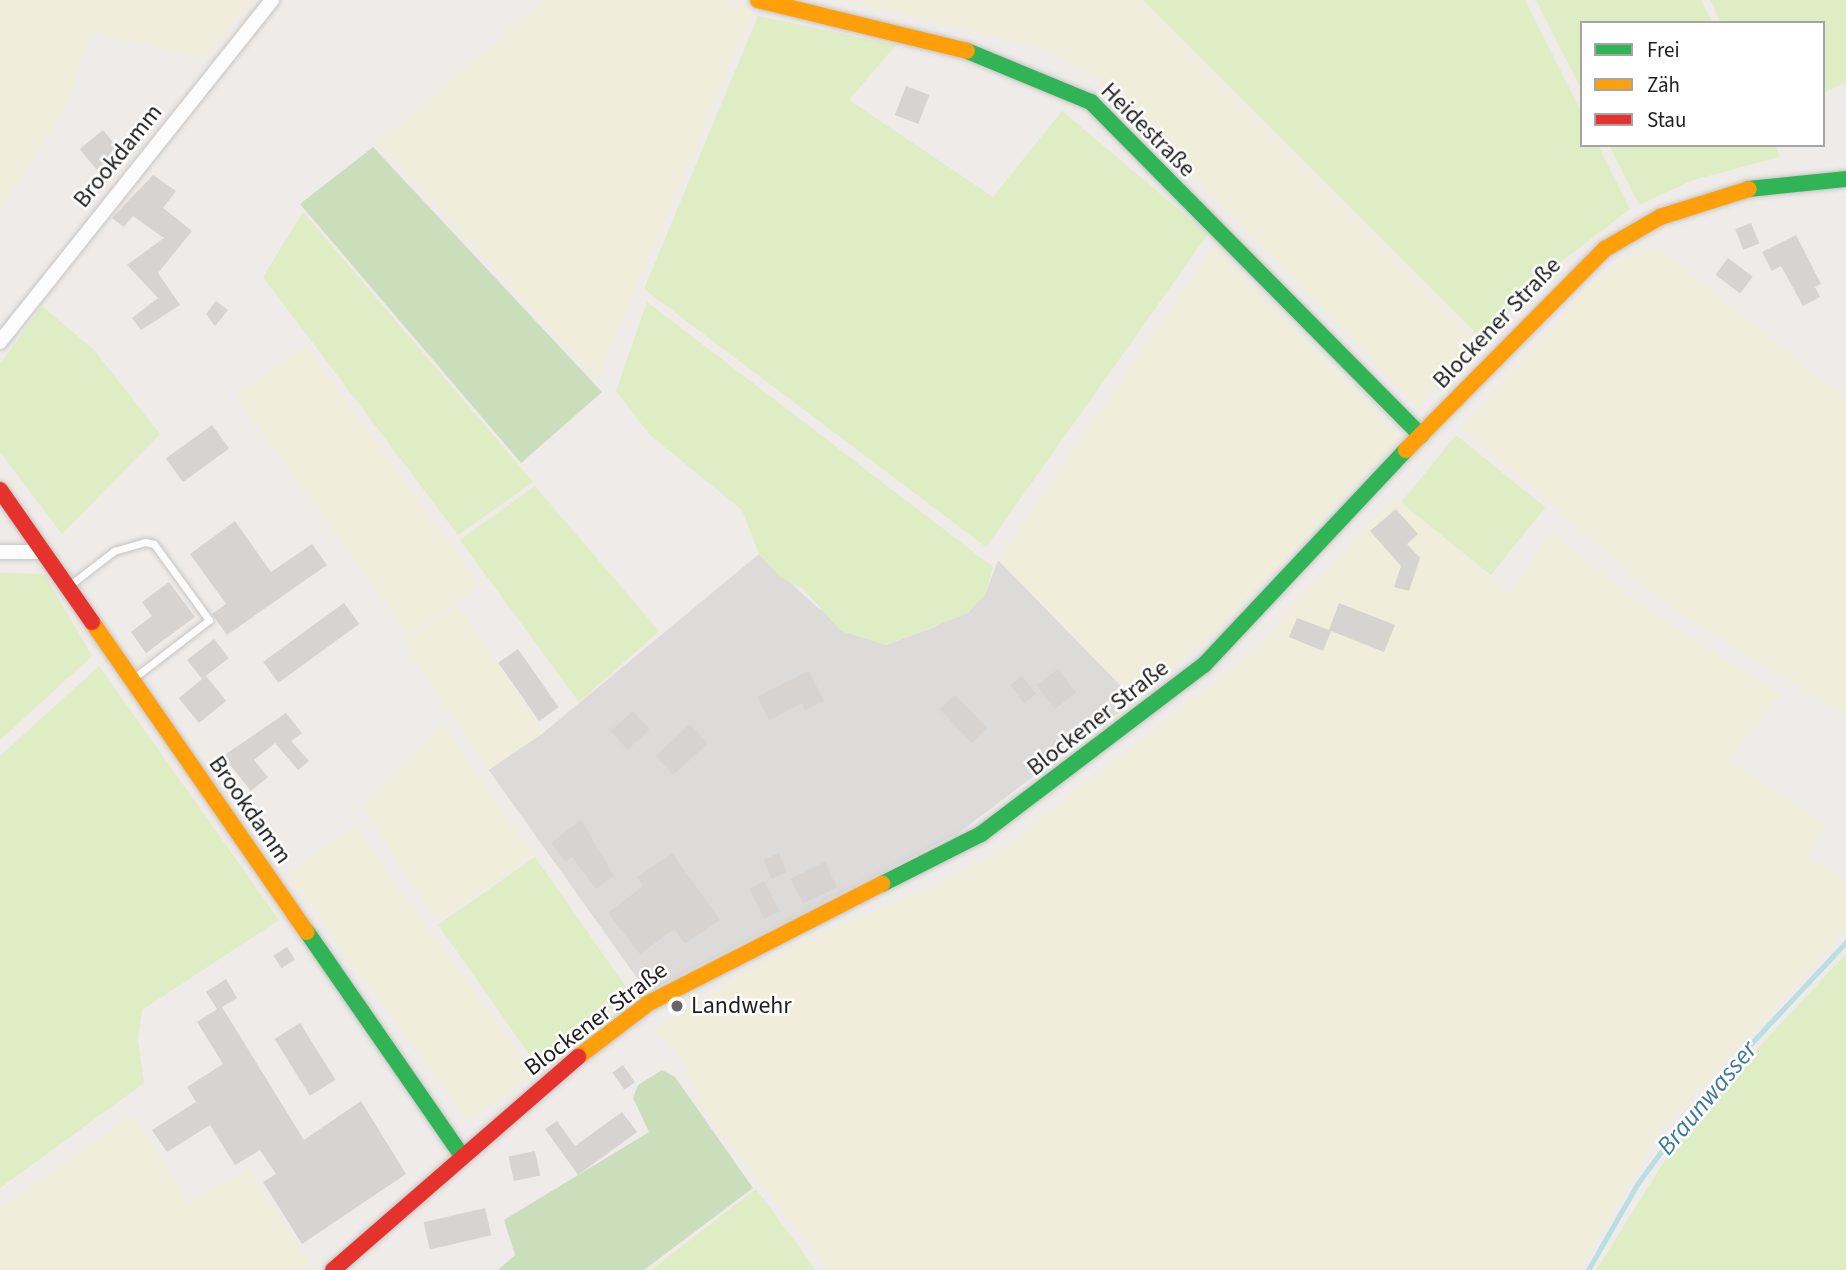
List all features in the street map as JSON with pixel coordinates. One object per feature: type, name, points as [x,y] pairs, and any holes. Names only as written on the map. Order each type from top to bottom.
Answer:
[{"type":"street","name":"Brookdamm","points":[[0,342],[272,0]]},
{"type":"street","name":"Heidestraße","points":[[758,0],[994,58],[1091,102],[1421,435]]},
{"type":"street","name":"Blockener Straße","points":[[333,1270],[462,1156],[649,1003],[748,947],[923,868],[1083,759],[1236,636],[1560,286],[1626,236],[1728,191],[1846,178]]},
{"type":"street","name":"Brookdamm","points":[[0,490],[462,1156]]},
{"type":"street","points":[[0,552],[42,552]]},
{"type":"lane","points":[[67,588],[114,551],[145,542],[154,544],[209,620],[132,680]]},
{"type":"shaded area","points":[[0,0],[252,0],[203,57],[91,33],[68,104],[0,210]]},
{"type":"shaded area","points":[[543,0],[718,0],[754,8],[597,381],[379,143]]},
{"type":"shaded area","points":[[842,0],[1138,0],[1480,344],[1418,407],[1097,79],[1051,51]]},
{"type":"shaded area","points":[[1214,246],[1400,437],[1218,629],[1135,700],[998,560]]},
{"type":"shaded area","points":[[1658,248],[1846,399],[1846,715],[1671,608],[1461,427],[1593,282],[1630,255]]},
{"type":"shaded area","points":[[305,345],[480,585],[410,636],[235,396]]},
{"type":"shaded area","points":[[1394,496],[1509,595],[1550,530],[1630,597],[1780,695],[1728,760],[1826,825],[1808,856],[1846,882],[1846,930],[1661,1131],[1580,1270],[829,1270],[700,1107],[688,1067],[654,1028],[790,947],[943,882],[1000,851],[1251,653]]},
{"type":"shaded area","points":[[759,554],[818,608],[886,645],[937,626],[985,595],[998,560],[1135,700],[957,834],[647,992],[488,769],[543,733]]},
{"type":"shaded area","points":[[458,606],[544,733],[489,770],[403,643]]},
{"type":"shaded area","points":[[442,724],[533,855],[437,921],[362,807]]},
{"type":"shaded area","points":[[354,826],[534,1074],[468,1122],[288,874]]},
{"type":"shaded area","points":[[133,1114],[189,1204],[248,1169],[309,1263],[301,1270],[0,1270],[0,1209]]},
{"type":"green space","points":[[1143,0],[1525,0],[1580,109],[1580,147],[1599,147],[1630,209],[1536,281],[1484,341]]},
{"type":"green space","points":[[1536,0],[1701,0],[1712,21],[1580,21],[1580,87]]},
{"type":"green space","points":[[1710,0],[1846,0],[1846,82],[1825,92],[1825,21],[1720,21]]},
{"type":"green space","points":[[758,16],[896,45],[849,100],[993,197],[1062,111],[1208,234],[986,547],[644,289]]},
{"type":"green space","points":[[373,147],[602,392],[521,463],[300,204]]},
{"type":"green space","points":[[1610,147],[1776,147],[1780,157],[1693,180],[1639,205]]},
{"type":"green space","points":[[303,212],[533,482],[458,535],[263,277]]},
{"type":"green space","points":[[647,302],[993,567],[985,595],[968,613],[886,645],[841,631],[802,588],[780,577],[759,554],[742,510],[650,435],[616,391]]},
{"type":"green space","points":[[42,306],[94,350],[160,434],[62,534],[0,452],[0,364]]},
{"type":"green space","points":[[1456,435],[1545,507],[1491,575],[1401,503]]},
{"type":"green space","points":[[535,486],[659,631],[579,702],[460,540]]},
{"type":"green space","points":[[0,573],[44,574],[92,656],[0,740]]},
{"type":"green space","points":[[99,666],[279,920],[142,1010],[138,1040],[144,1083],[0,1188],[0,756]]},
{"type":"green space","points":[[535,857],[632,995],[535,1063],[438,925]]},
{"type":"green space","points":[[1846,954],[1846,1270],[1596,1270],[1689,1122]]},
{"type":"green space","points":[[662,1070],[675,1077],[753,1188],[644,1270],[498,1270],[515,1255],[504,1220],[649,1132],[633,1098],[638,1085]]},
{"type":"green space","points":[[756,1189],[816,1270],[651,1270]]},
{"type":"building","points":[[906,86],[929,95],[918,124],[895,115]]},
{"type":"building","points":[[103,130],[120,151],[97,170],[80,149]]},
{"type":"building","points":[[153,175],[176,191],[163,208],[192,231],[158,273],[180,305],[141,330],[132,318],[158,298],[127,265],[164,238],[133,216],[124,227],[112,218]]},
{"type":"building","points":[[1751,223],[1759,243],[1743,250],[1735,229]]},
{"type":"building","points":[[1796,235],[1821,284],[1815,287],[1820,297],[1803,306],[1781,266],[1772,271],[1762,252]]},
{"type":"building","points":[[1728,258],[1753,277],[1740,293],[1715,275]]},
{"type":"building","points":[[216,301],[228,310],[215,326],[206,314]]},
{"type":"building","points":[[212,425],[229,448],[183,482],[166,459]]},
{"type":"building","points":[[1396,509],[1418,534],[1407,544],[1420,558],[1409,591],[1394,587],[1401,566],[1370,531]]},
{"type":"building","points":[[235,521],[271,572],[312,544],[327,565],[227,635],[212,614],[226,604],[190,554]]},
{"type":"building","points":[[169,582],[195,617],[146,653],[131,632],[152,616],[142,602]]},
{"type":"building","points":[[344,603],[359,624],[278,683],[263,662]]},
{"type":"building","points":[[1339,603],[1395,625],[1384,652],[1331,631],[1323,651],[1289,637],[1297,618],[1329,630]]},
{"type":"building","points":[[214,639],[229,658],[202,679],[187,660]]},
{"type":"building","points":[[518,649],[559,707],[539,721],[498,663]]},
{"type":"building","points":[[1058,669],[1076,693],[1054,709],[1036,685]]},
{"type":"building","points":[[809,671],[824,701],[805,710],[802,703],[769,720],[757,697]]},
{"type":"building","points":[[206,676],[226,701],[199,723],[179,698]]},
{"type":"building","points":[[1022,676],[1036,694],[1024,703],[1010,685]]},
{"type":"building","points":[[955,695],[987,728],[972,743],[940,710]]},
{"type":"building","points":[[633,711],[650,730],[627,750],[611,731]]},
{"type":"building","points":[[286,713],[302,733],[291,741],[309,761],[298,770],[275,743],[254,760],[268,777],[251,791],[223,756]]},
{"type":"building","points":[[690,724],[708,743],[673,775],[656,756]]},
{"type":"building","points":[[581,820],[614,876],[596,889],[572,857],[566,862],[551,843]]},
{"type":"building","points":[[672,853],[720,920],[685,944],[674,929],[640,954],[608,913],[643,886],[637,877]]},
{"type":"building","points":[[779,853],[787,872],[772,879],[763,860]]},
{"type":"building","points":[[825,862],[837,887],[803,904],[791,879]]},
{"type":"building","points":[[764,881],[779,911],[764,919],[749,889]]},
{"type":"building","points":[[287,947],[295,960],[281,968],[273,955]]},
{"type":"building","points":[[226,979],[237,998],[222,1007],[304,1140],[361,1101],[406,1174],[302,1244],[263,1182],[276,1174],[260,1150],[235,1165],[210,1125],[167,1152],[152,1130],[196,1102],[187,1087],[223,1064],[197,1022],[217,1009],[206,992]]},
{"type":"building","points":[[300,1023],[336,1080],[310,1096],[275,1039]]},
{"type":"building","points":[[623,1065],[635,1082],[624,1090],[612,1072]]},
{"type":"building","points":[[622,1112],[637,1132],[578,1175],[545,1129],[557,1121],[575,1146]]},
{"type":"building","points":[[535,1151],[540,1175],[514,1181],[509,1157]]},
{"type":"building","points":[[485,1208],[491,1235],[430,1249],[424,1222]]},
{"type":"waterway","name":"Braunwasser","points":[[1588,1270],[1638,1183],[1702,1096],[1846,942]]},
{"type":"traffic: fast","points":[[967,51],[1091,102],[1421,435]]},
{"type":"traffic: fast","points":[[1749,189],[1846,179]]},
{"type":"traffic: fast","points":[[882,884],[981,834],[1204,665],[1406,450]]},
{"type":"traffic: fast","points":[[307,932],[462,1156]]},
{"type":"traffic: slow","points":[[758,0],[967,51]]},
{"type":"traffic: slow","points":[[1406,450],[1605,249],[1660,217],[1749,189]]},
{"type":"traffic: slow","points":[[92,622],[307,932]]},
{"type":"traffic: slow","points":[[578,1057],[649,1003],[882,884]]},
{"type":"traffic: jam","points":[[0,490],[92,622]]},
{"type":"traffic: jam","points":[[333,1270],[578,1057]]},
{"type":"place","name":"Landwehr","points":[[677,1006]]}]
